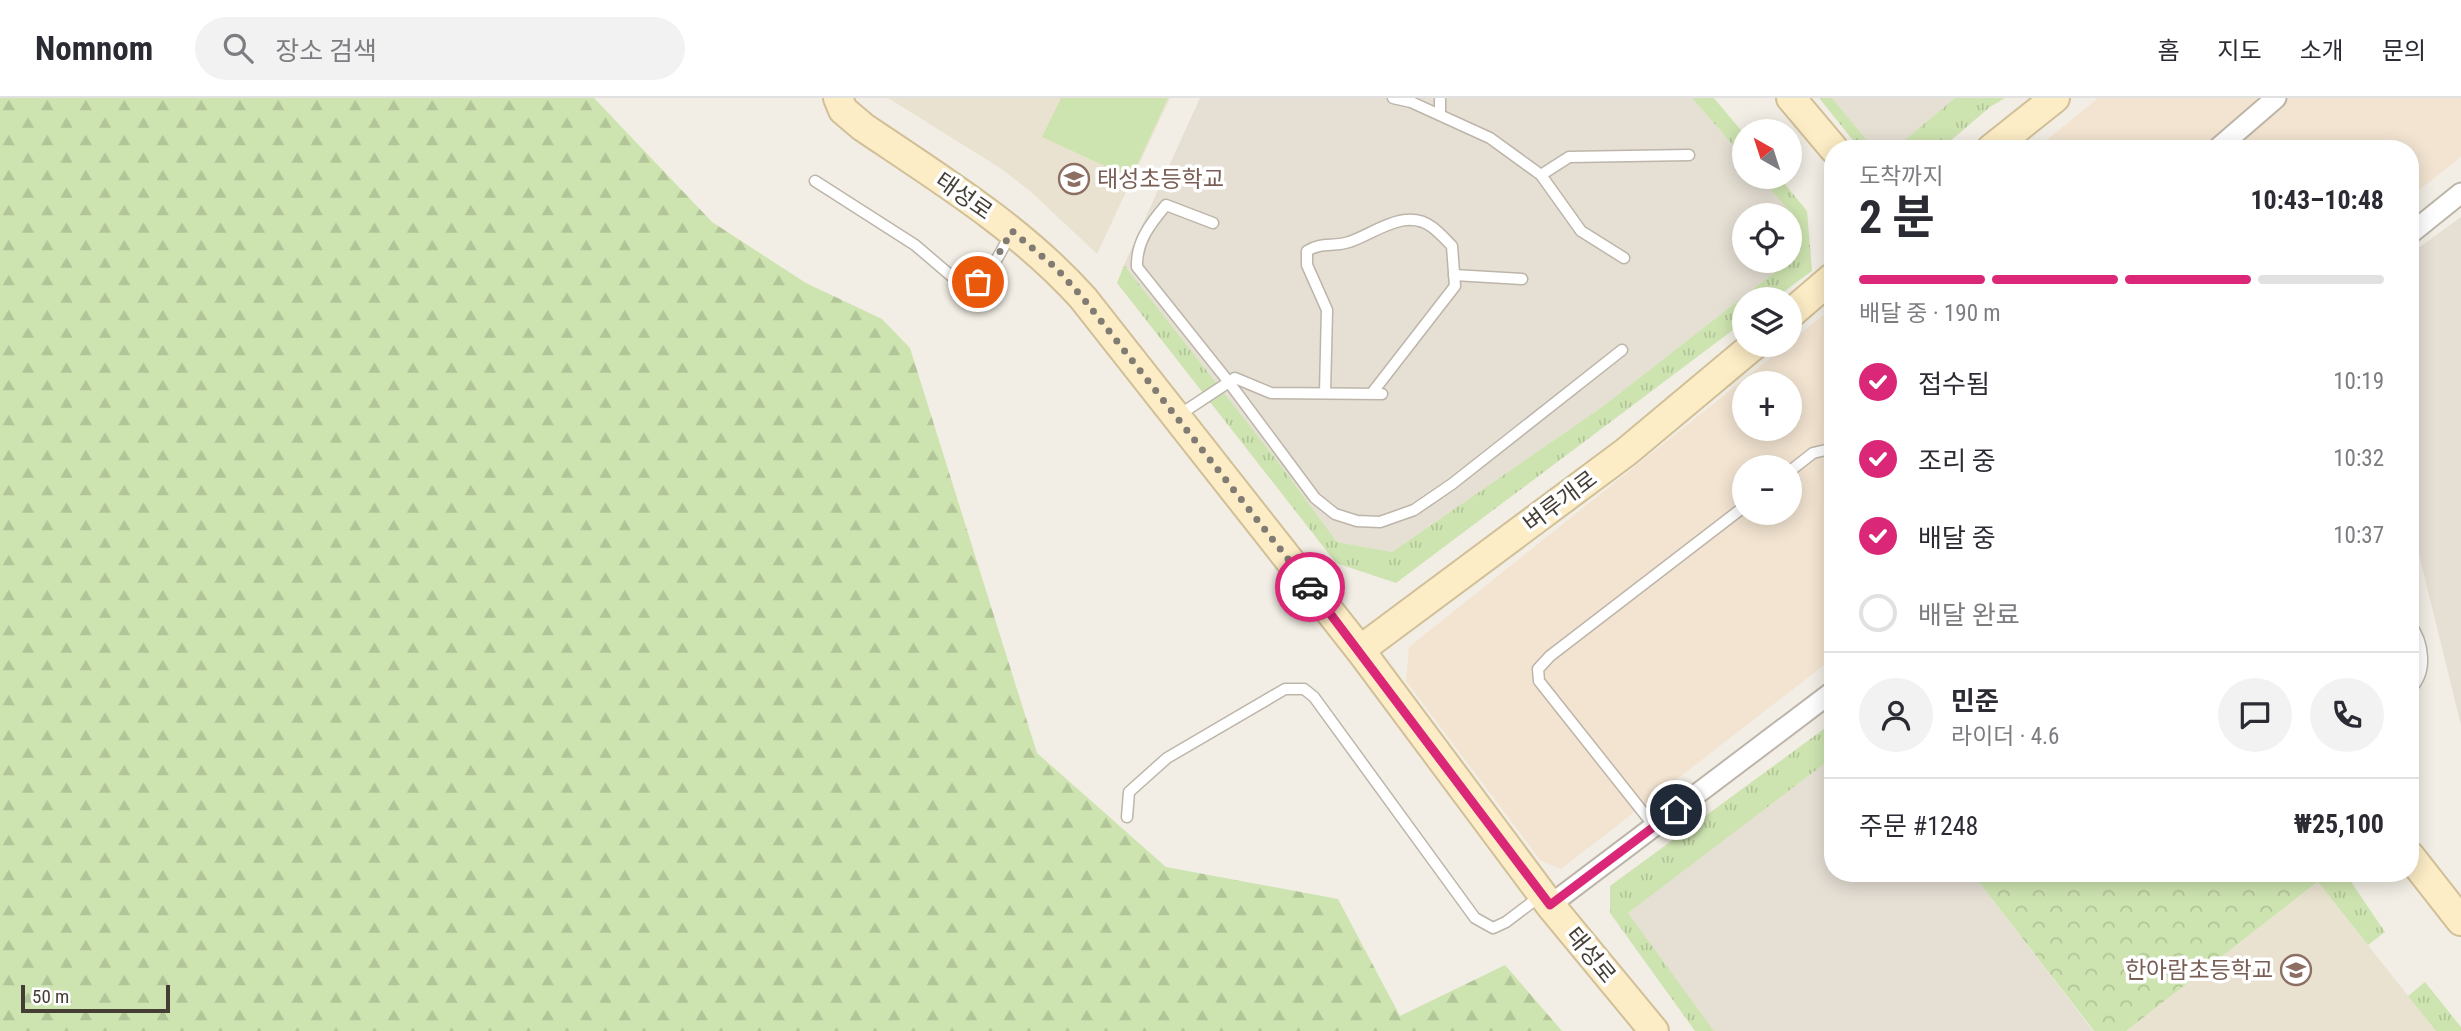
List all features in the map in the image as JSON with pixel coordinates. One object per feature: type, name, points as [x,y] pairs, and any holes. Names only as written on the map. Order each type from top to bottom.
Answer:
[{"type":"street","name":"태성로","points":[[838,98],[844,110],[863,127],[1012,231],[1056,268],[1074,288],[1360,650],[1546,900],[1654,1031]]},
{"type":"street","points":[[1791,98],[1826,140]]},
{"type":"street","points":[[2002,140],[2055,98]]},
{"type":"street","points":[[2227,140],[2276,98]]},
{"type":"street","points":[[2419,227],[2461,193]]},
{"type":"street","points":[[1802,304],[1824,285]]},
{"type":"street","name":"벼루개로","points":[[1360,650],[1626,452],[1740,357]]},
{"type":"street","points":[[1546,900],[1654,826],[1824,698]]},
{"type":"street","points":[[2419,867],[2461,921]]},
{"type":"lane","points":[[1393,98],[1411,102],[1490,138],[1541,175],[1581,231],[1624,258]]},
{"type":"lane","points":[[1440,98],[1440,114]]},
{"type":"lane","points":[[1541,175],[1569,157],[1689,155]]},
{"type":"lane","points":[[815,181],[915,244],[963,286],[978,282],[988,272],[1012,231]]},
{"type":"lane","points":[[1213,223],[1166,205],[1148,226],[1136,253],[1137,267],[1228,381],[1315,498],[1335,514],[1357,521],[1380,523],[1414,510],[1452,484],[1622,350]]},
{"type":"lane","points":[[1176,417],[1235,378],[1271,393],[1377,393],[1455,286],[1452,246],[1430,225],[1409,220],[1388,223],[1348,243],[1315,246],[1307,251],[1307,265],[1327,310],[1325,391]]},
{"type":"lane","points":[[1454,275],[1522,279]]},
{"type":"lane","points":[[1802,462],[1813,453],[1824,450]]},
{"type":"lane","points":[[1654,826],[1539,681],[1538,669],[1550,656],[1732,516]]},
{"type":"lane","points":[[2419,644],[2424,661],[2419,675]]},
{"type":"lane","points":[[1127,817],[1129,792],[1167,758],[1285,689],[1304,690],[1314,697],[1475,918],[1493,928],[1546,900]]},
{"type":"shaded area","name":"태성초등학교","points":[[888,98],[1170,98],[1097,254],[1030,191],[1000,168]]},
{"type":"shaded area","points":[[1200,98],[1692,98],[1732,144],[1732,189],[1770,189],[1782,203],[1732,203],[1732,273],[1774,273],[1756,287],[1732,287],[1732,306],[1602,407],[1392,552],[1337,542],[1279,463],[1124,265]]},
{"type":"shaded area","points":[[1832,98],[1955,98],[1905,140],[1867,140]]},
{"type":"shaded area","points":[[2098,98],[2461,98],[2461,157],[2419,190],[2419,140],[2047,140]]},
{"type":"shaded area","points":[[2461,217],[2461,725],[2419,555],[2419,247]]},
{"type":"shaded area","points":[[1824,314],[1824,665],[1561,869],[1541,861],[1406,681],[1409,647],[1732,389],[1732,441],[1802,441],[1802,371],[1754,371],[1772,357],[1802,357],[1802,332]]},
{"type":"shaded area","points":[[1824,764],[1824,882],[1979,882],[2093,1031],[1714,1031],[1627,913]]},
{"type":"shaded area","name":"한아람초등학교","points":[[2318,882],[2436,1031],[2126,1031]]},
{"type":"green space","points":[[0,98],[594,98],[712,222],[806,283],[882,319],[910,348],[1037,753],[1166,867],[1338,899],[1400,1016],[1505,965],[1562,1031],[0,1031]]},
{"type":"green space","points":[[1061,98],[1168,98],[1131,178],[1042,137]]},
{"type":"green space","points":[[1692,98],[1714,98],[1732,119],[1732,144]]},
{"type":"green space","points":[[1819,98],[1832,98],[1867,140],[1853,140]]},
{"type":"green space","points":[[1955,98],[2005,98],[1990,107],[1952,140],[1905,140]]},
{"type":"green space","points":[[1770,189],[1789,189],[1800,203],[1782,203]]},
{"type":"green space","points":[[1802,205],[1807,211],[1812,271],[1790,287],[1756,287],[1774,273],[1802,273]]},
{"type":"green space","points":[[1124,265],[1279,463],[1337,542],[1392,552],[1602,407],[1732,306],[1732,331],[1396,583],[1336,563],[1117,283]]},
{"type":"green space","points":[[1824,729],[1824,764],[1628,913],[1714,1031],[1695,1031],[1610,913],[1610,886]]},
{"type":"green space","points":[[1979,882],[2317,882],[2126,1031],[2094,1031]]},
{"type":"green space","points":[[2318,882],[2351,882],[2385,932],[2368,945]]},
{"type":"green space","points":[[2425,982],[2461,1027],[2461,1031],[2436,1031],[2408,996]]},
{"type":"way so far","points":[[978,282],[988,272],[1012,231],[1056,268],[1083,298],[1310,587]]},
{"type":"place","name":"태성초등학교","points":[[1074,179]]},
{"type":"place","name":"한아람초등학교","points":[[2296,970]]},
{"type":"route","points":[[1310,587],[1550,905],[1676,810]]}]
